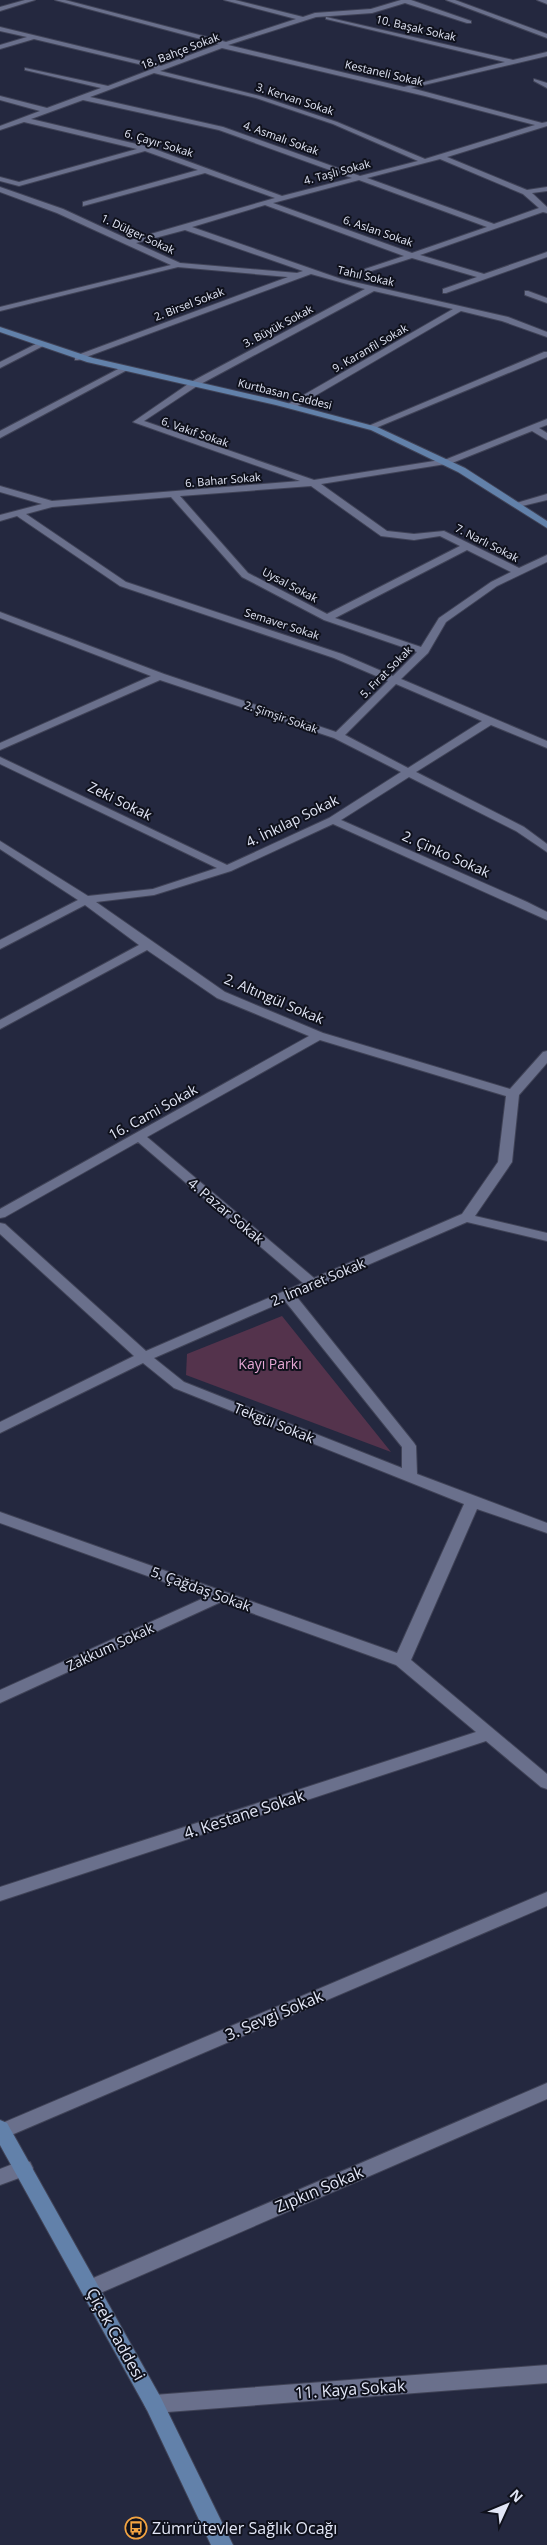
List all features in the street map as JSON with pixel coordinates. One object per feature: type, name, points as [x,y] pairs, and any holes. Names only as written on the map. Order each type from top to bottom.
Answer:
[{"type":"main road","name":"Kurtbasan Caddesi","points":[[0,329],[39,346],[78,358],[124,370],[291,406],[370,427],[449,461],[518,504],[547,525]]},
{"type":"main road","name":"Çiçek Caddesi","points":[[1,2130],[91,2288],[154,2404],[222,2545]]},
{"type":"street","points":[[0,9],[32,0]]},
{"type":"street","points":[[58,0],[223,45]]},
{"type":"street","points":[[227,0],[304,19]]},
{"type":"street","points":[[407,0],[469,22]]},
{"type":"street","name":"18. Bahçe Sokak","points":[[0,128],[26,120],[223,45],[315,15],[372,11],[407,0]]},
{"type":"street","points":[[449,0],[547,36]]},
{"type":"street","points":[[540,0],[547,2]]},
{"type":"street","points":[[79,6],[93,2]]},
{"type":"street","points":[[369,2],[385,7]]},
{"type":"street","name":"18. Bahçe Sokak","points":[[351,24],[372,11]]},
{"type":"street","name":"10. Başak Sokak","points":[[315,15],[513,62]]},
{"type":"street","points":[[0,29],[36,36],[162,68]]},
{"type":"street","points":[[0,47],[36,36]]},
{"type":"street","name":"Kestaneli Sokak","points":[[223,45],[544,124]]},
{"type":"street","points":[[403,88],[547,54]]},
{"type":"street","points":[[27,69],[109,88]]},
{"type":"street","name":"3. Kervan Sokak","points":[[154,71],[258,97],[335,123],[425,161]]},
{"type":"street","points":[[536,80],[547,86]]},
{"type":"street","points":[[0,98],[49,111]]},
{"type":"street","name":"4. Asmalı Sokak","points":[[85,98],[221,128],[492,226]]},
{"type":"street","name":"6. Çayır Sokak","points":[[26,120],[146,149],[282,198]]},
{"type":"street","name":"4. Taşlı Sokak","points":[[132,242],[188,228],[282,198],[425,161],[544,124]]},
{"type":"street","points":[[0,179],[19,184],[146,149]]},
{"type":"street","points":[[368,270],[492,226],[545,210],[526,192],[439,156]]},
{"type":"street","points":[[86,204],[206,170]]},
{"type":"street","name":"1. Dülger Sokak","points":[[0,189],[60,211],[132,242],[178,265]]},
{"type":"street","points":[[526,192],[547,189]]},
{"type":"street","name":"6. Aslan Sokak","points":[[266,203],[410,255],[485,277]]},
{"type":"street","name":"Tahıl Sokak","points":[[188,228],[308,272],[372,289],[505,318],[545,334]]},
{"type":"street","points":[[446,291],[547,254]]},
{"type":"street","points":[[178,265],[298,276]]},
{"type":"street","name":"1. Dülger Sokak","points":[[0,309],[178,265]]},
{"type":"street","name":"2. Birsel Sokak","points":[[78,358],[308,272]]},
{"type":"street","name":"3. Büyük Sokak","points":[[194,384],[372,289]]},
{"type":"street","points":[[528,293],[547,301]]},
{"type":"street","name":"9. Karanfil Sokak","points":[[291,406],[461,308]]},
{"type":"street","points":[[0,365],[39,346]]},
{"type":"street","points":[[370,427],[547,354]]},
{"type":"street","points":[[0,435],[124,370]]},
{"type":"street","name":"6. Vakıf Sokak","points":[[194,384],[137,422],[313,483]]},
{"type":"street","name":"6. Bahar Sokak","points":[[0,518],[52,504],[313,483],[449,461],[547,422]]},
{"type":"street","points":[[532,428],[547,437]]},
{"type":"street","name":"7. Narlı Sokak","points":[[313,483],[384,534],[414,537],[440,533],[519,572]]},
{"type":"street","points":[[0,489],[52,504]]},
{"type":"street","name":"Uysal Sokak","points":[[174,495],[245,575],[328,618],[424,651]]},
{"type":"street","points":[[518,504],[547,497]]},
{"type":"street","name":"Semaver Sokak","points":[[18,513],[123,584],[338,656],[547,744]]},
{"type":"street","points":[[328,618],[467,546]]},
{"type":"street","name":"5. Fırat Sokak","points":[[338,736],[396,681],[424,651],[442,620],[494,584],[547,558]]},
{"type":"street","name":"2. Şimşir Sokak","points":[[0,615],[160,676],[338,736],[520,829],[547,849]]},
{"type":"street","points":[[0,747],[160,676]]},
{"type":"street","name":"4. İnkılap Sokak","points":[[86,900],[154,892],[227,869],[333,820],[491,720]]},
{"type":"street","name":"Zeki Sokak","points":[[0,760],[227,869]]},
{"type":"street","name":"2. Çinko Sokak","points":[[333,820],[523,904],[547,917]]},
{"type":"street","name":"2. Altıngül Sokak","points":[[0,844],[86,900],[146,945],[222,995],[319,1036],[512,1094]]},
{"type":"street","points":[[0,945],[86,900]]},
{"type":"street","points":[[0,1025],[146,945]]},
{"type":"street","name":"16. Cami Sokak","points":[[0,1214],[319,1036]]},
{"type":"street","points":[[547,1055],[512,1094],[505,1162],[467,1218],[547,1237]]},
{"type":"street","name":"4. Pazar Sokak","points":[[139,1137],[313,1284]]},
{"type":"street","name":"2. İmaret Sokak","points":[[0,1428],[144,1357],[467,1218]]},
{"type":"street","name":"Tekgül Sokak","points":[[0,1227],[144,1357],[179,1385],[473,1502],[547,1528]]},
{"type":"street","points":[[288,1295],[409,1446],[410,1477]]},
{"type":"street","points":[[402,1661],[473,1502]]},
{"type":"street","name":"5. Çağdaş Sokak","points":[[0,1517],[402,1661],[547,1782]]},
{"type":"street","name":"Zakkum Sokak","points":[[0,1697],[221,1596]]},
{"type":"street","name":"4. Kestane Sokak","points":[[0,1894],[489,1734]]},
{"type":"street","name":"3. Sevgi Sokak","points":[[1,2130],[547,1899]]},
{"type":"street","name":"Zıpkın Sokak","points":[[91,2288],[547,2091]]},
{"type":"street","points":[[0,2177],[23,2168]]},
{"type":"street","name":"11. Kaya Sokak","points":[[154,2404],[547,2374]]},
{"type":"green space","name":"Kayı Parkı","points":[[282,1316],[391,1452],[186,1375],[187,1354]]},
{"type":"place","name":"Zümrütevler Sağlık Ocağı","points":[[136,2528]]}]
